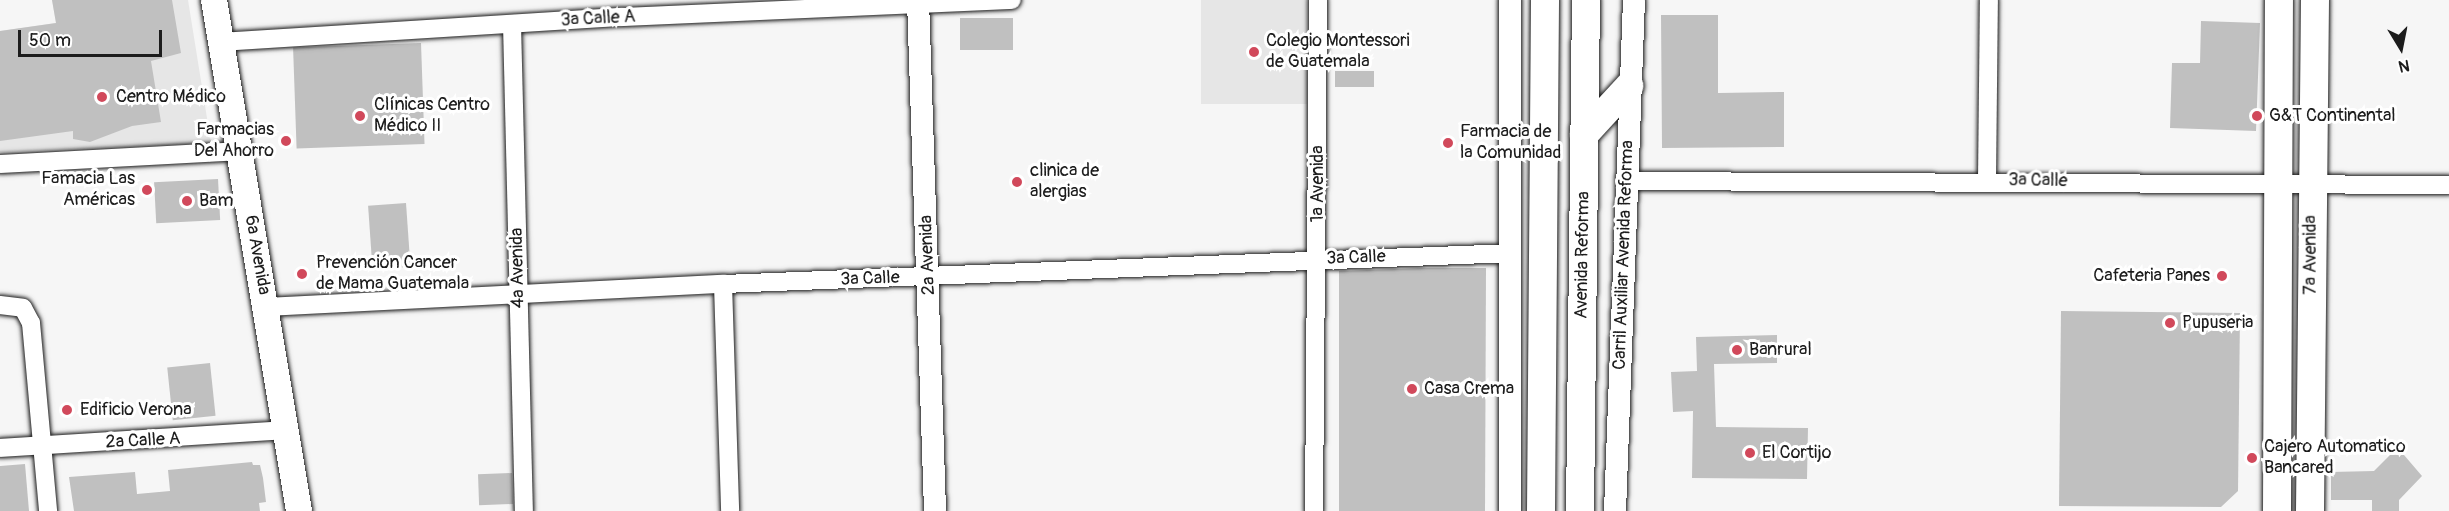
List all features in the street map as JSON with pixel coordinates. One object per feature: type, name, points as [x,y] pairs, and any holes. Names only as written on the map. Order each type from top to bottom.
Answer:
[{"type":"main road","name":"6a Avenida","points":[[214,0],[299,511]]},
{"type":"main road","points":[[1541,511],[1545,0]]},
{"type":"main road","name":"Avenida Reforma","points":[[1580,511],[1586,0]]},
{"type":"main road","name":"7a Avenida","points":[[2277,511],[2279,0]]},
{"type":"main road","name":"7a Avenida","points":[[2310,511],[2311,184],[2315,0]]},
{"type":"main road","points":[[1584,135],[1629,86]]},
{"type":"street","name":"3a Calle A","points":[[221,42],[918,2],[1012,0]]},
{"type":"street","name":"1a Avenida","points":[[1314,511],[1318,259],[1318,0]]},
{"type":"street","points":[[1510,0],[1510,511]]},
{"type":"street","name":"Carril Auxiliar Avenida Reforma","points":[[1615,511],[1628,181],[1629,86],[1634,0]]},
{"type":"street","points":[[1987,181],[1989,0]]},
{"type":"street","name":"2a Avenida","points":[[918,2],[929,276],[935,511]]},
{"type":"street","name":"4a Avenida","points":[[512,24],[524,511]]},
{"type":"street","points":[[0,164],[238,151]]},
{"type":"street","name":"3a Calle","points":[[1628,181],[2449,185]]},
{"type":"street","name":"3a Calle","points":[[265,307],[723,284],[1511,253]]},
{"type":"street","points":[[723,284],[730,511]]},
{"type":"street","points":[[0,305],[23,308],[31,323],[48,511]]},
{"type":"street","name":"2a Calle A","points":[[0,448],[286,430]]},
{"type":"shaded area","name":"Centro Médico","points":[[52,0],[188,0],[211,143],[0,152],[0,31],[56,23]]},
{"type":"shaded area","name":"Colegio Montessori de Guatemala","points":[[1201,0],[1307,0],[1307,104],[1201,104]]},
{"type":"building","name":"Centro Médico","points":[[52,0],[172,0],[181,53],[151,61],[161,122],[132,126],[90,142],[73,139],[73,131],[0,141],[0,31],[56,23]]},
{"type":"building","points":[[1661,15],[1718,15],[1718,93],[1784,92],[1784,147],[1662,148]]},
{"type":"building","points":[[960,18],[1013,18],[1013,50],[960,50]]},
{"type":"building","points":[[2201,21],[2260,23],[2256,131],[2170,128],[2172,63],[2200,63]]},
{"type":"building","name":"Clínicas Centro Médico II","points":[[421,43],[425,144],[297,148],[293,47]]},
{"type":"building","points":[[1335,71],[1374,71],[1374,87],[1335,87]]},
{"type":"building","name":"Bam","points":[[218,179],[220,220],[156,223],[154,182]]},
{"type":"building","points":[[406,203],[410,267],[373,269],[368,206]]},
{"type":"building","name":"Casa Crema","points":[[1486,268],[1485,511],[1339,511],[1339,271]]},
{"type":"building","points":[[2061,311],[2240,313],[2238,491],[2221,507],[2059,506]]},
{"type":"building","points":[[1777,335],[1777,363],[1714,364],[1716,427],[1808,428],[1807,479],[1692,478],[1693,411],[1673,412],[1671,372],[1697,371],[1696,337]]},
{"type":"building","points":[[210,363],[216,416],[173,420],[167,367]]},
{"type":"building","points":[[2390,455],[2404,455],[2422,476],[2399,500],[2399,511],[2372,511],[2372,500],[2331,500],[2331,472],[2374,471]]},
{"type":"building","points":[[252,462],[253,465],[260,465],[263,478],[266,502],[259,503],[260,511],[74,511],[69,477],[135,472],[137,494],[170,491],[168,470]]},
{"type":"building","points":[[25,464],[29,511],[0,511],[0,466]]},
{"type":"building","points":[[512,473],[513,504],[479,505],[478,474]]},
{"type":"place","name":"Colegio Montessori de Guatemala","points":[[1254,52]]},
{"type":"place","name":"Centro Médico","points":[[102,97]]},
{"type":"place","name":"Clínicas Centro Médico II","points":[[360,116]]},
{"type":"place","name":"G&T Continental","points":[[2257,116]]},
{"type":"place","name":"Farmacias Del Ahorro","points":[[286,141]]},
{"type":"place","name":"Farmacia de la Comunidad","points":[[1448,143]]},
{"type":"place","name":"clinica de alergias","points":[[1017,182]]},
{"type":"place","name":"Famacia Las Américas","points":[[147,190]]},
{"type":"place","name":"Bam","points":[[187,201]]},
{"type":"place","name":"Prevención Cancer de Mama Guatemala","points":[[302,274]]},
{"type":"place","name":"Cafeteria Panes","points":[[2222,276]]},
{"type":"place","name":"Pupuseria","points":[[2170,323]]},
{"type":"place","name":"Banrural","points":[[1737,350]]},
{"type":"place","name":"Casa Crema","points":[[1412,389]]},
{"type":"place","name":"Edificio Verona","points":[[67,410]]},
{"type":"place","name":"El Cortijo","points":[[1750,453]]},
{"type":"place","name":"Cajero Automatico Bancared","points":[[2252,458]]}]
